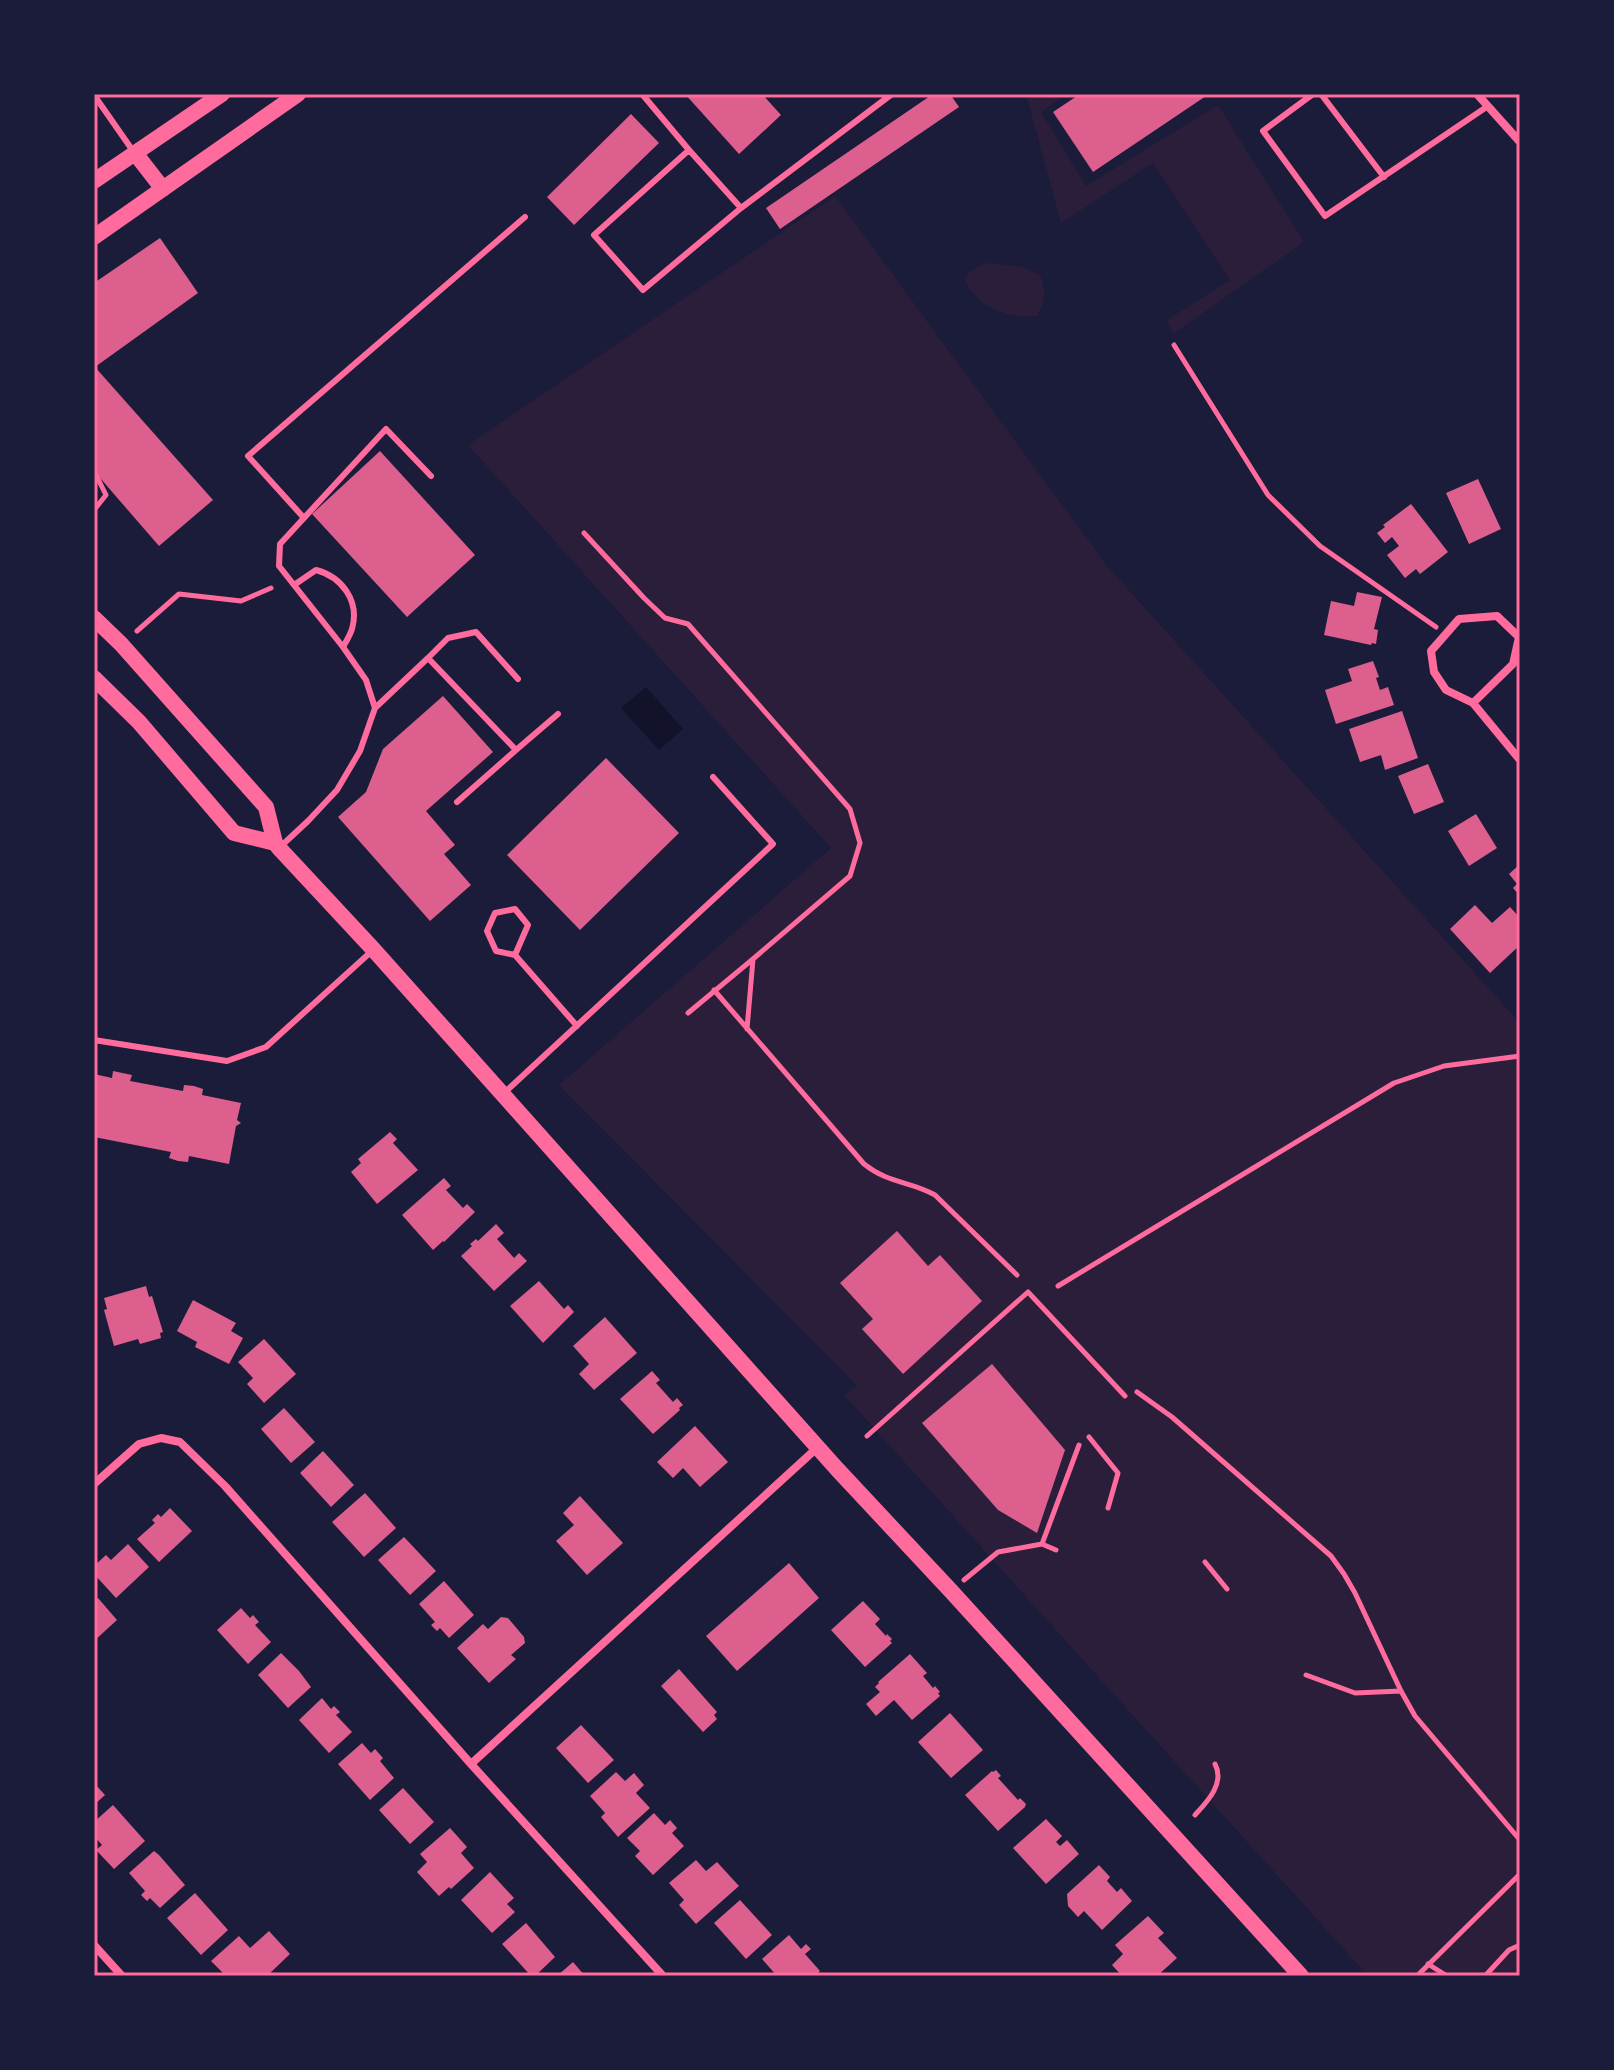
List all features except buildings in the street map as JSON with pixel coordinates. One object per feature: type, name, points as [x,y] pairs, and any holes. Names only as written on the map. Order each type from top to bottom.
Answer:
[{"type":"main road","points":[[94,181],[222,94]]},
{"type":"main road","points":[[94,237],[298,94]]},
{"type":"main road","points":[[135,153],[163,189]]},
{"type":"main road","points":[[94,618],[121,644],[266,807],[277,846],[373,949],[818,1447],[1301,1976]]},
{"type":"main road","points":[[94,678],[139,722],[234,833],[277,846]]},
{"type":"street","points":[[1477,94],[1520,142]]},
{"type":"street","points":[[1473,703],[1513,664],[1519,637],[1497,616],[1459,619],[1431,651],[1434,672],[1446,690],[1473,703],[1520,760]]},
{"type":"street","points":[[94,1484],[139,1444],[161,1438],[180,1442],[225,1486],[663,1976]]},
{"type":"street","points":[[471,1764],[818,1447]]},
{"type":"street","points":[[94,1945],[122,1976]]},
{"type":"lane","points":[[642,94],[741,208]]},
{"type":"lane","points":[[689,150],[594,235],[643,290],[741,208],[892,94]]},
{"type":"lane","points":[[1313,94],[1263,131],[1325,216],[1488,106]]},
{"type":"lane","points":[[1321,94],[1384,177]]},
{"type":"lane","points":[[94,95],[135,153]]},
{"type":"lane","points":[[304,518],[248,456],[525,217]]},
{"type":"lane","points":[[375,708],[366,680],[279,566],[280,544],[386,429],[431,476]]},
{"type":"lane","points":[[294,585],[316,570],[331,574],[350,595],[354,608],[352,629],[343,647]]},
{"type":"lane","points":[[277,846],[308,821],[337,790],[360,751],[375,708],[448,638],[476,632],[518,679]]},
{"type":"lane","points":[[428,658],[516,750]]},
{"type":"lane","points":[[457,802],[558,714]]},
{"type":"lane","points":[[503,1094],[773,844],[713,777]]},
{"type":"lane","points":[[515,955],[528,925],[515,909],[495,913],[487,931],[496,951],[515,955],[577,1026]]},
{"type":"lane","points":[[94,1040],[227,1061],[266,1047],[373,949]]},
{"type":"path","points":[[1174,345],[1268,495],[1320,546],[1446,634]]},
{"type":"path","points":[[94,471],[106,495],[94,510]]},
{"type":"path","points":[[584,533],[665,618],[688,624],[850,809],[860,843],[850,876],[688,1013]]},
{"type":"path","points":[[137,631],[179,594],[241,601],[271,588]]},
{"type":"path","points":[[747,1029],[753,959]]},
{"type":"path","points":[[714,990],[864,1164],[889,1179],[935,1195],[1017,1275]]},
{"type":"path","points":[[1058,1286],[1394,1083],[1444,1066],[1520,1056]]},
{"type":"path","points":[[867,1436],[1028,1292],[1125,1396]]},
{"type":"path","points":[[1137,1392],[1172,1417],[1331,1556],[1355,1593],[1401,1691],[1423,1728],[1520,1840]]},
{"type":"path","points":[[1089,1437],[1118,1473],[1108,1508]]},
{"type":"path","points":[[1042,1544],[1079,1445]]},
{"type":"path","points":[[951,1591],[998,1552],[1042,1544],[1056,1550]]},
{"type":"path","points":[[1205,1562],[1227,1589]]},
{"type":"path","points":[[1306,1675],[1355,1693],[1401,1691]]},
{"type":"path","points":[[1195,1815],[1216,1788],[1218,1771],[1215,1764]]},
{"type":"path","points":[[1417,1976],[1520,1874]]},
{"type":"path","points":[[1485,1976],[1509,1950],[1520,1945]]},
{"type":"path","points":[[1428,1964],[1447,1976]]},
{"type":"shaded area","points":[[1026,94],[1067,94],[1041,112],[1086,186],[1218,105],[1304,242],[1173,334],[1167,320],[1230,280],[1153,163],[1061,223]]},
{"type":"shaded area","points":[[835,196],[1107,566],[1520,1023],[1520,1976],[1368,1976],[844,1395],[857,1386],[559,1085],[831,848],[468,445]]},
{"type":"shaded area","points":[[985,263],[1023,267],[1040,275],[1044,296],[1037,316],[1015,316],[994,310],[977,297],[965,279],[968,273]]},
{"type":"shaded area","points":[[646,687],[683,729],[659,750],[621,708]]}]
